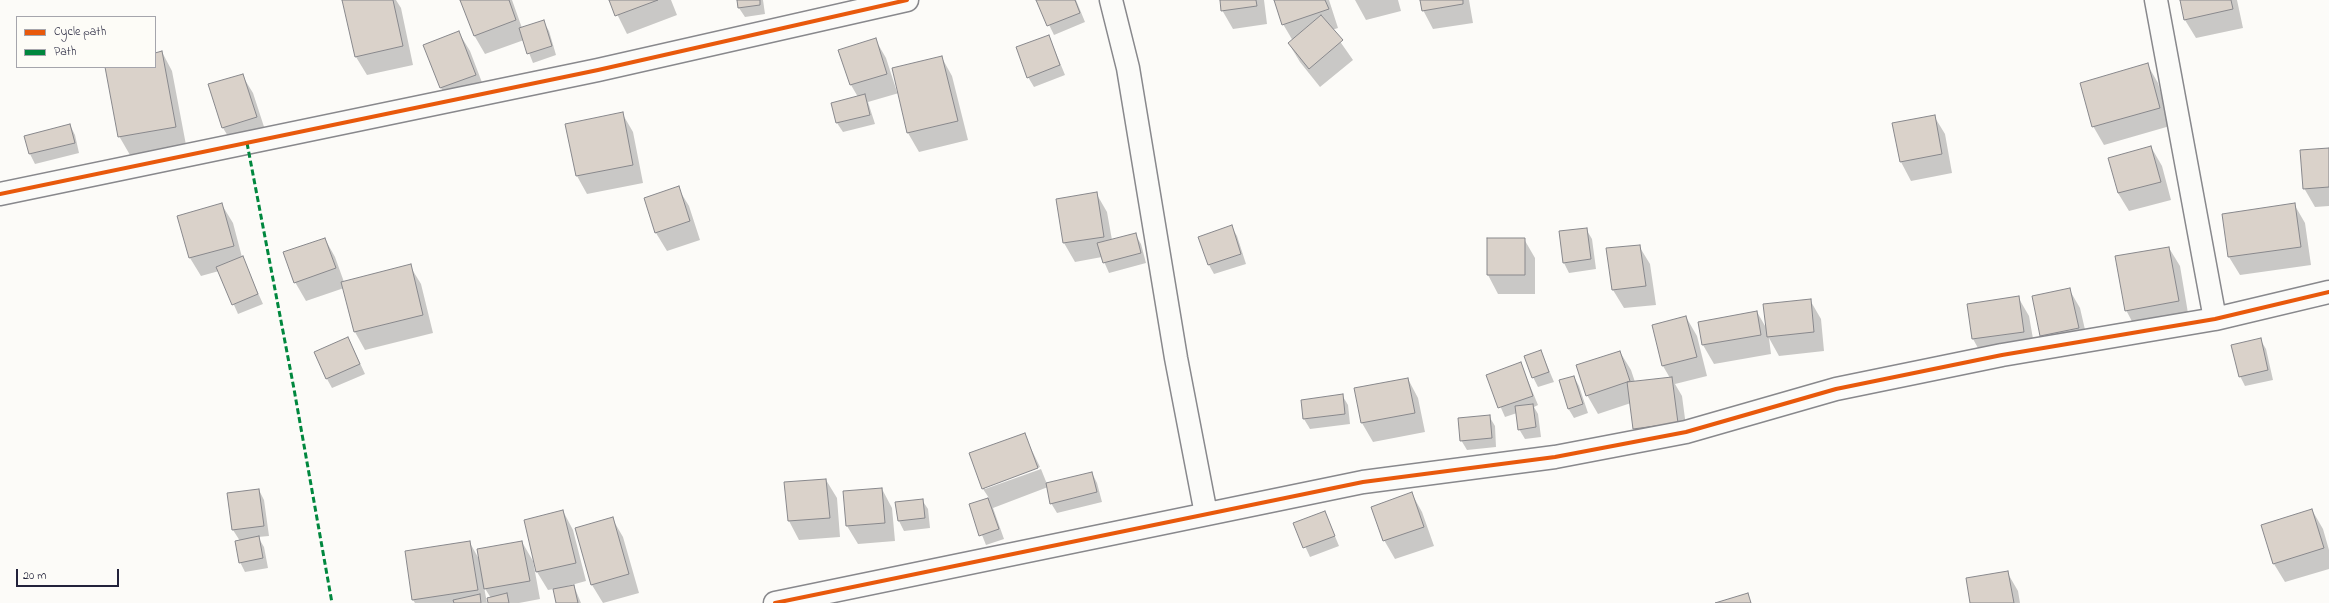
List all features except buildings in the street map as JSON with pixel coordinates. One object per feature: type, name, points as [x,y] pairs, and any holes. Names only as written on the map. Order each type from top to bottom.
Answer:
[{"type":"street","points":[[0,194],[598,70],[907,0]]},
{"type":"street","points":[[1110,0],[1128,68],[1175,350],[1206,514]]},
{"type":"street","points":[[2156,0],[2215,319]]},
{"type":"street","points":[[775,603],[1363,482],[1556,457],[1686,432],[1843,387],[2002,354],[2215,319],[2329,292]]},
{"type":"marked path","points":[[247,143],[294,389],[332,603]]},
{"type":"cycle path","points":[[0,194],[598,70],[907,0]]},
{"type":"cycle path","points":[[775,603],[1363,482],[1555,457],[1686,432],[1836,389],[2002,355],[2215,319],[2329,292]]}]
